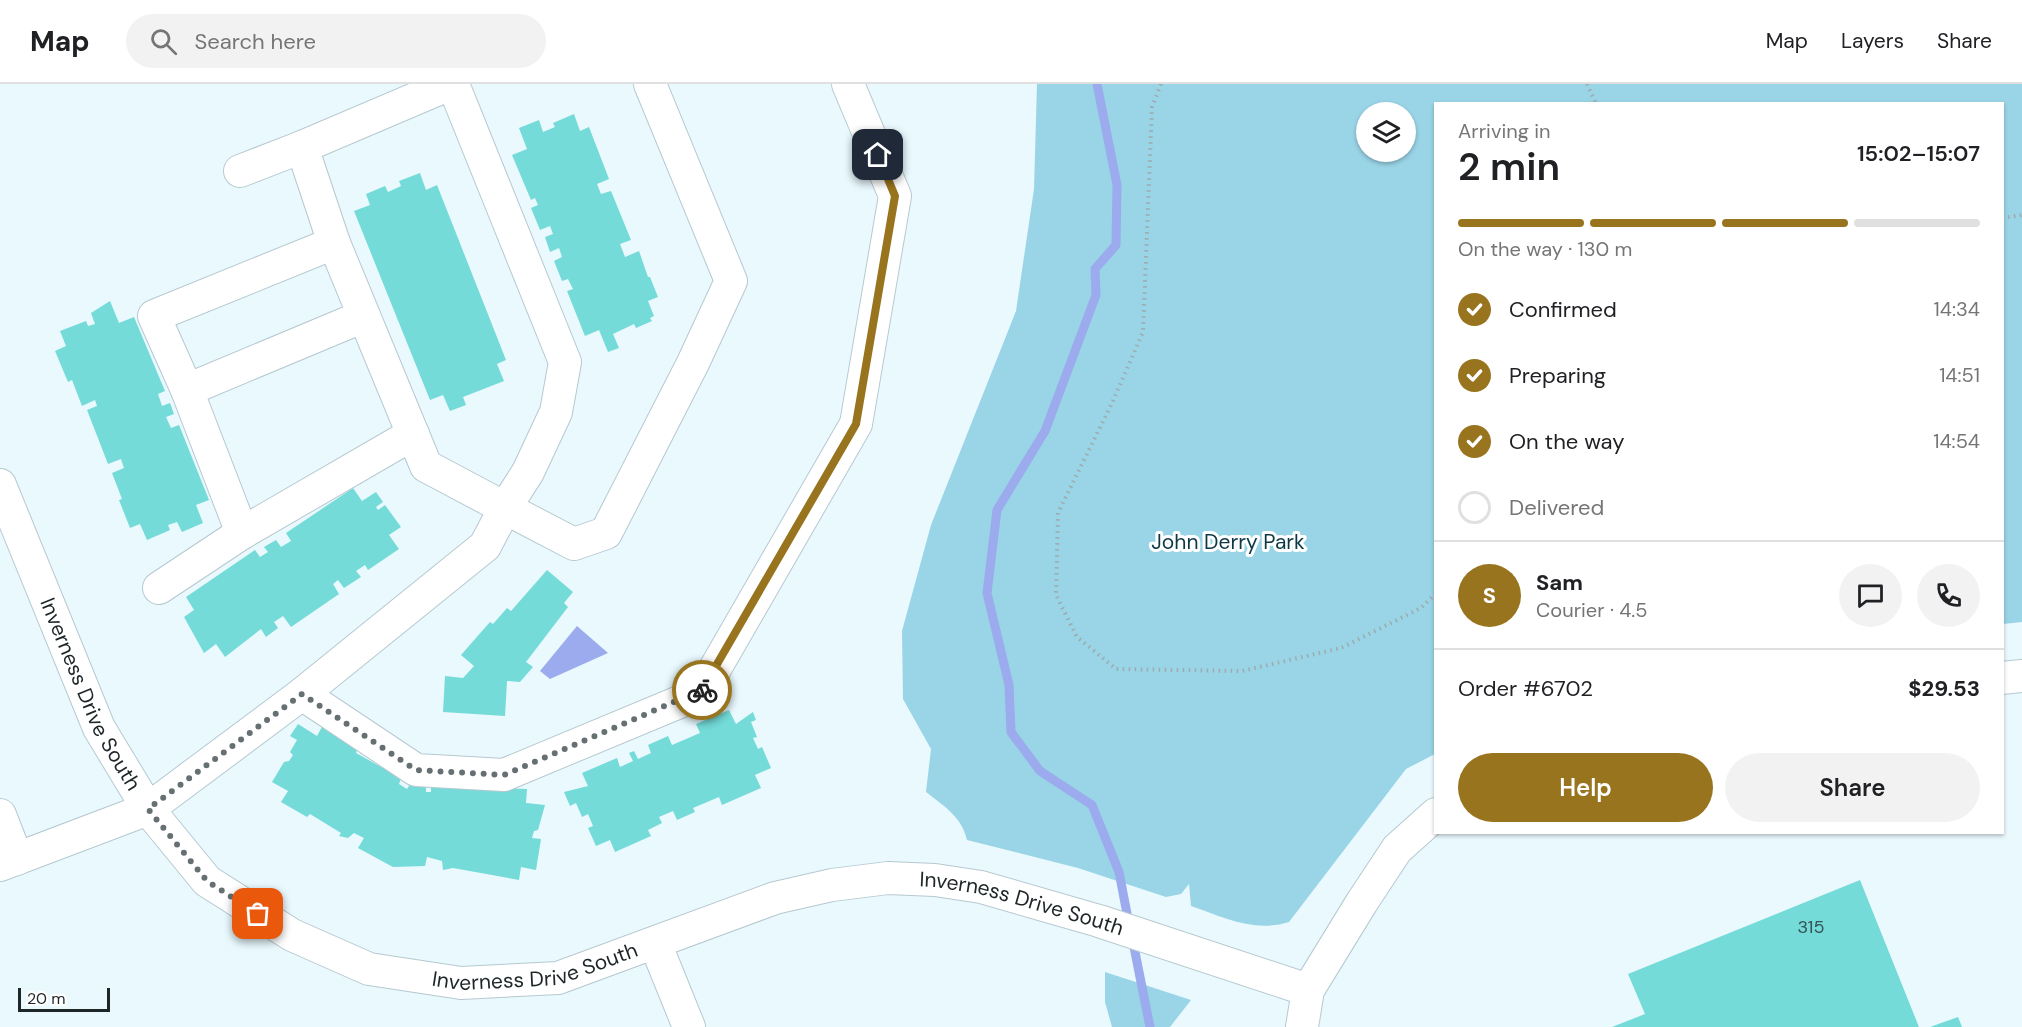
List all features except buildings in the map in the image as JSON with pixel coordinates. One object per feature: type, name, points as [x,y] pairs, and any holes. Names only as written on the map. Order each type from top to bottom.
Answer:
[{"type":"street","points":[[0,814],[8,862],[148,809],[302,694],[485,546],[528,472],[556,412],[565,362],[451,84],[240,171]]},
{"type":"street","points":[[302,147],[334,243],[426,466],[574,544],[606,533],[693,363],[731,281],[650,84]]},
{"type":"street","points":[[302,694],[416,770],[504,775],[701,693],[856,424],[895,196],[848,84]]},
{"type":"street","points":[[242,533],[187,390],[154,316],[334,243]]},
{"type":"street","points":[[187,390],[364,316]]},
{"type":"street","points":[[159,588],[242,533],[413,434]]},
{"type":"street","name":"Inverness Drive South","points":[[0,485],[99,728],[148,809],[207,881],[292,935],[369,969],[461,983],[558,978],[775,897],[862,880],[888,878],[935,880],[981,887],[1099,921],[1308,990]]},
{"type":"street","points":[[2004,678],[2022,676]]},
{"type":"street","points":[[1302,1027],[1308,990],[1384,867],[1412,834],[1434,816]]},
{"type":"street","points":[[655,943],[689,1027]]},
{"type":"path","points":[[1161,84],[1152,107],[1143,332],[1112,403],[1058,513],[1056,595],[1077,637],[1116,669],[1242,671],[1341,648],[1421,608],[1434,595]]},
{"type":"path","points":[[1587,84],[1595,102]]},
{"type":"path","points":[[2004,218],[2022,215]]},
{"type":"green space","name":"John Derry Park","points":[[1037,84],[2022,84],[2022,622],[2004,624],[2004,102],[1434,102],[1434,755],[1406,769],[1289,922],[1263,926],[1227,919],[1191,906],[1189,884],[1181,894],[1166,897],[1078,868],[967,840],[957,818],[926,792],[931,749],[903,699],[902,631],[931,525],[1016,311],[1034,189]]},
{"type":"green space","points":[[1105,972],[1191,1000],[1170,1027],[1112,1027],[1105,1002]]},
{"type":"water","points":[[577,626],[608,653],[550,679],[540,671]]},
{"type":"waterway","points":[[1097,84],[1117,185],[1116,245],[1095,269],[1096,295],[1045,431],[997,510],[987,593],[1009,685],[1011,732],[1040,771],[1092,805],[1119,872],[1129,924]]},
{"type":"waterway","points":[[1132,937],[1150,1027]]},
{"type":"way so far","points":[[258,914],[207,881],[148,809],[302,694],[416,770],[504,775],[701,693],[702,690]]},
{"type":"route","points":[[702,690],[856,424],[895,196],[878,155]]}]
